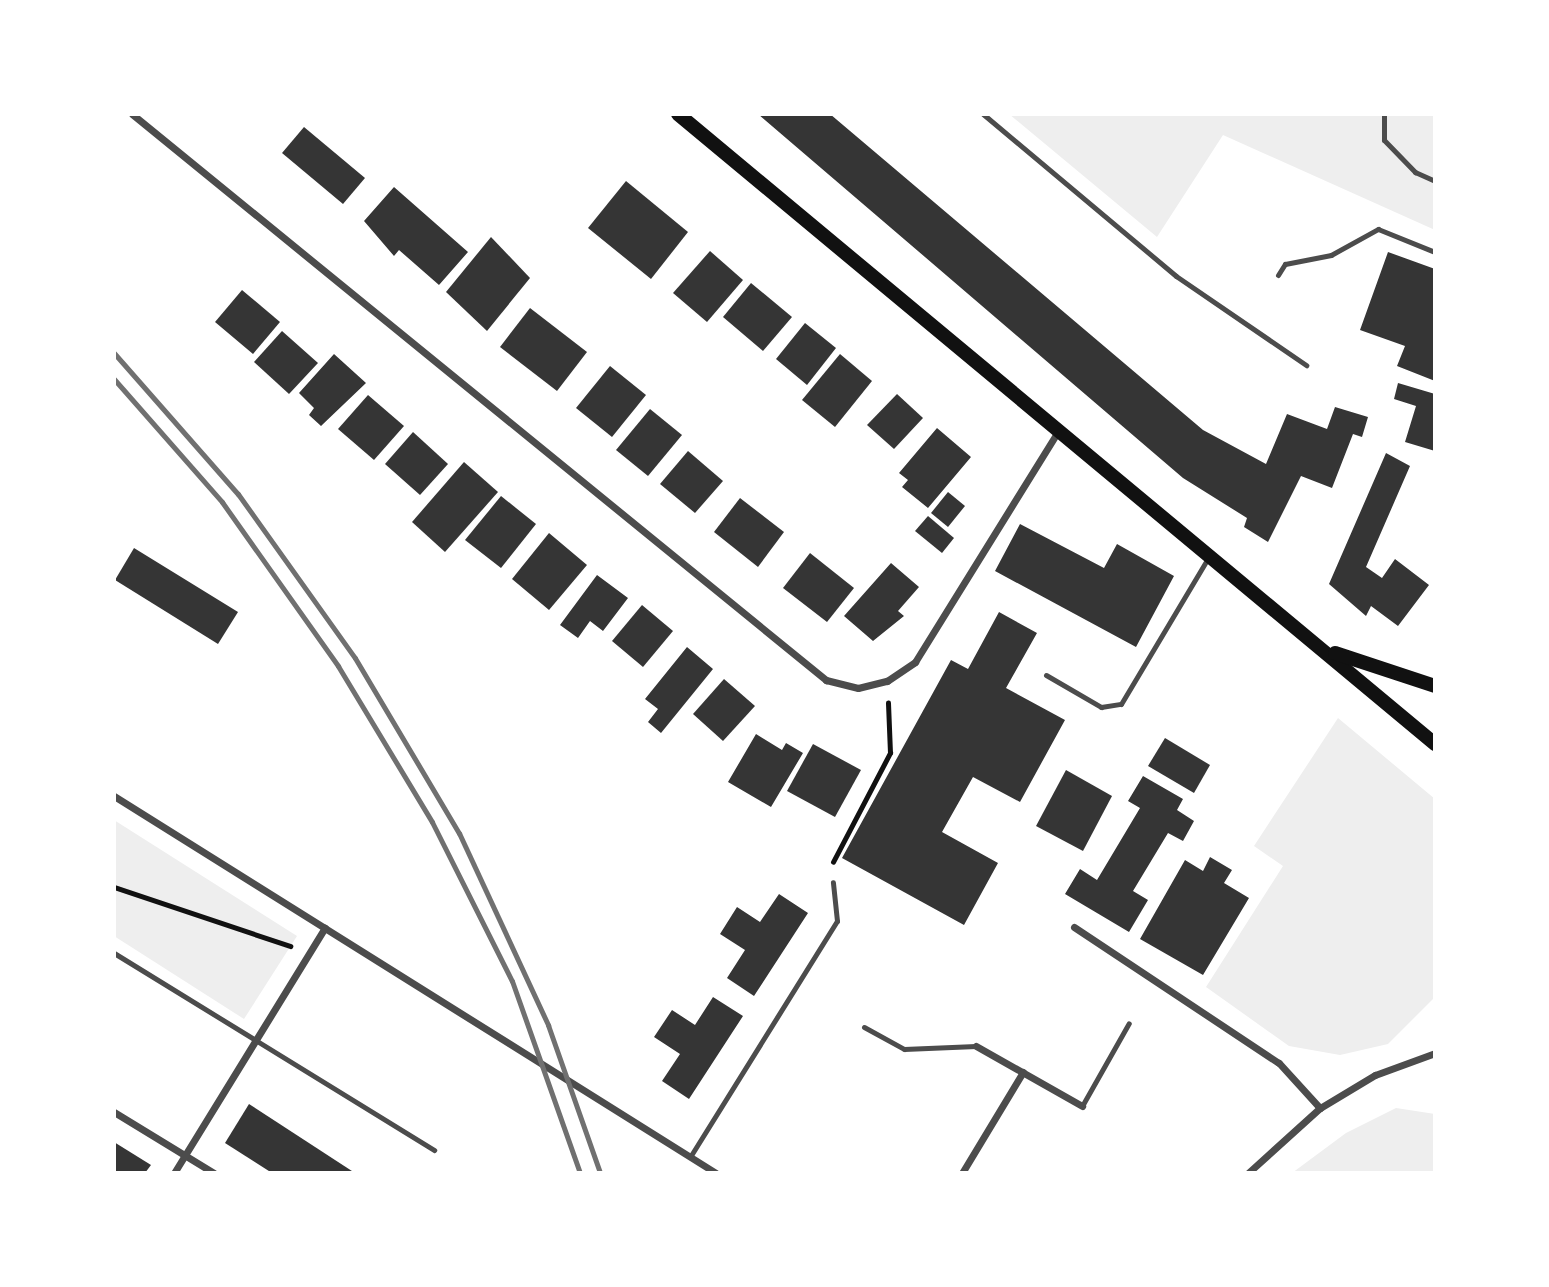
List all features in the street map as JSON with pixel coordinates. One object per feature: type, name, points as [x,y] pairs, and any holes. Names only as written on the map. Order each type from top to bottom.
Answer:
[{"type":"main road","points":[[678,114],[1435,744]]},
{"type":"main road","points":[[1324,649],[1435,686]]},
{"type":"street","points":[[132,114],[826,680],[858,688],[887,681],[915,662],[1059,430]]},
{"type":"street","points":[[114,796],[716,1173]]},
{"type":"street","points":[[1074,927],[1279,1063],[1320,1108]]},
{"type":"street","points":[[174,1173],[325,928]]},
{"type":"street","points":[[976,1046],[1082,1106]]},
{"type":"street","points":[[1248,1173],[1320,1108],[1375,1075],[1435,1053]]},
{"type":"street","points":[[962,1173],[1023,1072]]},
{"type":"street","points":[[114,1112],[214,1173]]},
{"type":"lane","points":[[983,114],[1176,276],[1306,365]]},
{"type":"lane","points":[[1384,114],[1384,140],[1415,173],[1435,181]]},
{"type":"lane","points":[[1278,275],[1285,264],[1331,255],[1378,229],[1435,252]]},
{"type":"lane","points":[[1046,675],[1101,707],[1121,704],[1210,555]]},
{"type":"lane","points":[[690,1157],[837,921],[834,882]]},
{"type":"lane","points":[[114,953],[434,1150]]},
{"type":"lane","points":[[1082,1106],[1129,1023]]},
{"type":"lane","points":[[864,1027],[904,1049],[976,1046]]},
{"type":"path","points":[[834,882],[832,863],[890,753],[887,681]]},
{"type":"path","points":[[114,887],[310,953]]},
{"type":"shaded area","points":[[1009,114],[1435,114],[1435,230],[1223,135],[1157,237]]},
{"type":"shaded area","points":[[1338,718],[1435,799],[1435,997],[1388,1044],[1340,1055],[1289,1046],[1206,987],[1283,866],[1254,846]]},
{"type":"shaded area","points":[[114,820],[297,936],[244,1019],[114,936]]},
{"type":"shaded area","points":[[1396,1108],[1435,1114],[1435,1173],[1292,1173],[1346,1133]]},
{"type":"building","points":[[758,114],[830,114],[1203,430],[1266,464],[1287,414],[1327,429],[1335,407],[1368,417],[1362,437],[1353,434],[1332,488],[1301,476],[1268,542],[1244,527],[1247,518],[1183,478]]},
{"type":"building","points":[[304,127],[365,178],[343,204],[282,153]]},
{"type":"building","points":[[626,181],[688,232],[651,279],[588,228]]},
{"type":"building","points":[[394,187],[468,252],[439,285],[399,250],[394,256],[364,221]]},
{"type":"building","points":[[491,237],[530,278],[487,331],[446,292]]},
{"type":"building","points":[[710,251],[743,280],[707,322],[673,293]]},
{"type":"building","points":[[1388,252],[1435,269],[1435,381],[1397,366],[1405,346],[1360,330]]},
{"type":"building","points":[[751,283],[792,317],[763,351],[723,317]]},
{"type":"building","points":[[242,290],[280,322],[253,354],[215,322]]},
{"type":"building","points":[[530,308],[587,352],[557,391],[500,347]]},
{"type":"building","points":[[805,323],[836,348],[807,385],[776,359]]},
{"type":"building","points":[[282,331],[318,363],[289,394],[254,362]]},
{"type":"building","points":[[334,354],[366,383],[321,426],[309,415],[314,408],[299,393]]},
{"type":"building","points":[[840,354],[872,381],[835,427],[802,400]]},
{"type":"building","points":[[610,366],[646,395],[612,437],[576,408]]},
{"type":"building","points":[[1398,383],[1435,394],[1435,451],[1405,442],[1416,406],[1394,399]]},
{"type":"building","points":[[897,394],[923,418],[894,449],[867,425]]},
{"type":"building","points":[[368,395],[404,426],[374,460],[338,429]]},
{"type":"building","points":[[650,409],[682,435],[648,476],[616,450]]},
{"type":"building","points":[[937,428],[971,457],[928,508],[902,487],[908,480],[899,473]]},
{"type":"building","points":[[413,432],[448,464],[420,495],[385,464]]},
{"type":"building","points":[[688,451],[723,481],[695,513],[660,484]]},
{"type":"building","points":[[1386,453],[1410,466],[1366,567],[1382,578],[1395,559],[1429,585],[1398,626],[1371,606],[1366,616],[1329,584]]},
{"type":"building","points":[[464,462],[498,492],[445,552],[412,522]]},
{"type":"building","points":[[948,492],[965,506],[948,527],[931,513]]},
{"type":"building","points":[[501,496],[536,524],[501,568],[465,540]]},
{"type":"building","points":[[740,498],[784,532],[758,567],[714,532]]},
{"type":"building","points":[[928,516],[954,538],[942,553],[915,531]]},
{"type":"building","points":[[1020,524],[1104,568],[1117,544],[1174,576],[1136,647],[995,571]]},
{"type":"building","points":[[549,533],[587,565],[549,610],[512,579]]},
{"type":"building","points":[[134,548],[238,612],[218,644],[115,580]]},
{"type":"building","points":[[810,553],[854,588],[827,622],[783,588]]},
{"type":"building","points":[[891,563],[919,587],[898,611],[904,616],[873,641],[844,616]]},
{"type":"building","points":[[597,575],[628,598],[603,631],[590,621],[578,638],[560,625]]},
{"type":"building","points":[[642,605],[673,631],[643,667],[612,641]]},
{"type":"building","points":[[999,612],[1037,633],[1006,688],[1065,720],[1020,802],[973,777],[942,832],[998,863],[964,925],[842,858],[951,660],[968,669]]},
{"type":"building","points":[[687,647],[713,669],[661,733],[648,722],[658,709],[645,699]]},
{"type":"building","points":[[724,679],[755,706],[723,741],[693,714]]},
{"type":"building","points":[[756,734],[782,750],[786,743],[803,753],[771,807],[728,782]]},
{"type":"building","points":[[1165,738],[1210,765],[1194,793],[1148,766]]},
{"type":"building","points":[[813,744],[861,770],[835,817],[787,791]]},
{"type":"building","points":[[1066,770],[1112,796],[1083,851],[1036,826]]},
{"type":"building","points":[[1143,776],[1183,799],[1177,810],[1194,821],[1183,841],[1168,833],[1133,891],[1148,900],[1129,932],[1065,894],[1080,869],[1097,880],[1140,808],[1128,801]]},
{"type":"building","points":[[1210,857],[1232,870],[1224,883],[1249,898],[1203,975],[1140,939],[1185,860],[1203,871]]},
{"type":"building","points":[[779,894],[808,913],[754,996],[727,978],[745,950],[720,934],[737,907],[760,922]]},
{"type":"building","points":[[713,997],[743,1016],[689,1099],[662,1081],[680,1054],[654,1037],[672,1010],[695,1025]]},
{"type":"building","points":[[249,1104],[355,1173],[272,1173],[225,1143]]},
{"type":"building","points":[[114,1142],[151,1165],[145,1173],[114,1173]]},
{"type":"railway","points":[[114,353],[238,494],[355,658],[459,833],[548,1025],[600,1173]]},
{"type":"railway","points":[[114,379],[222,502],[338,666],[432,822],[512,981],[580,1173]]}]
